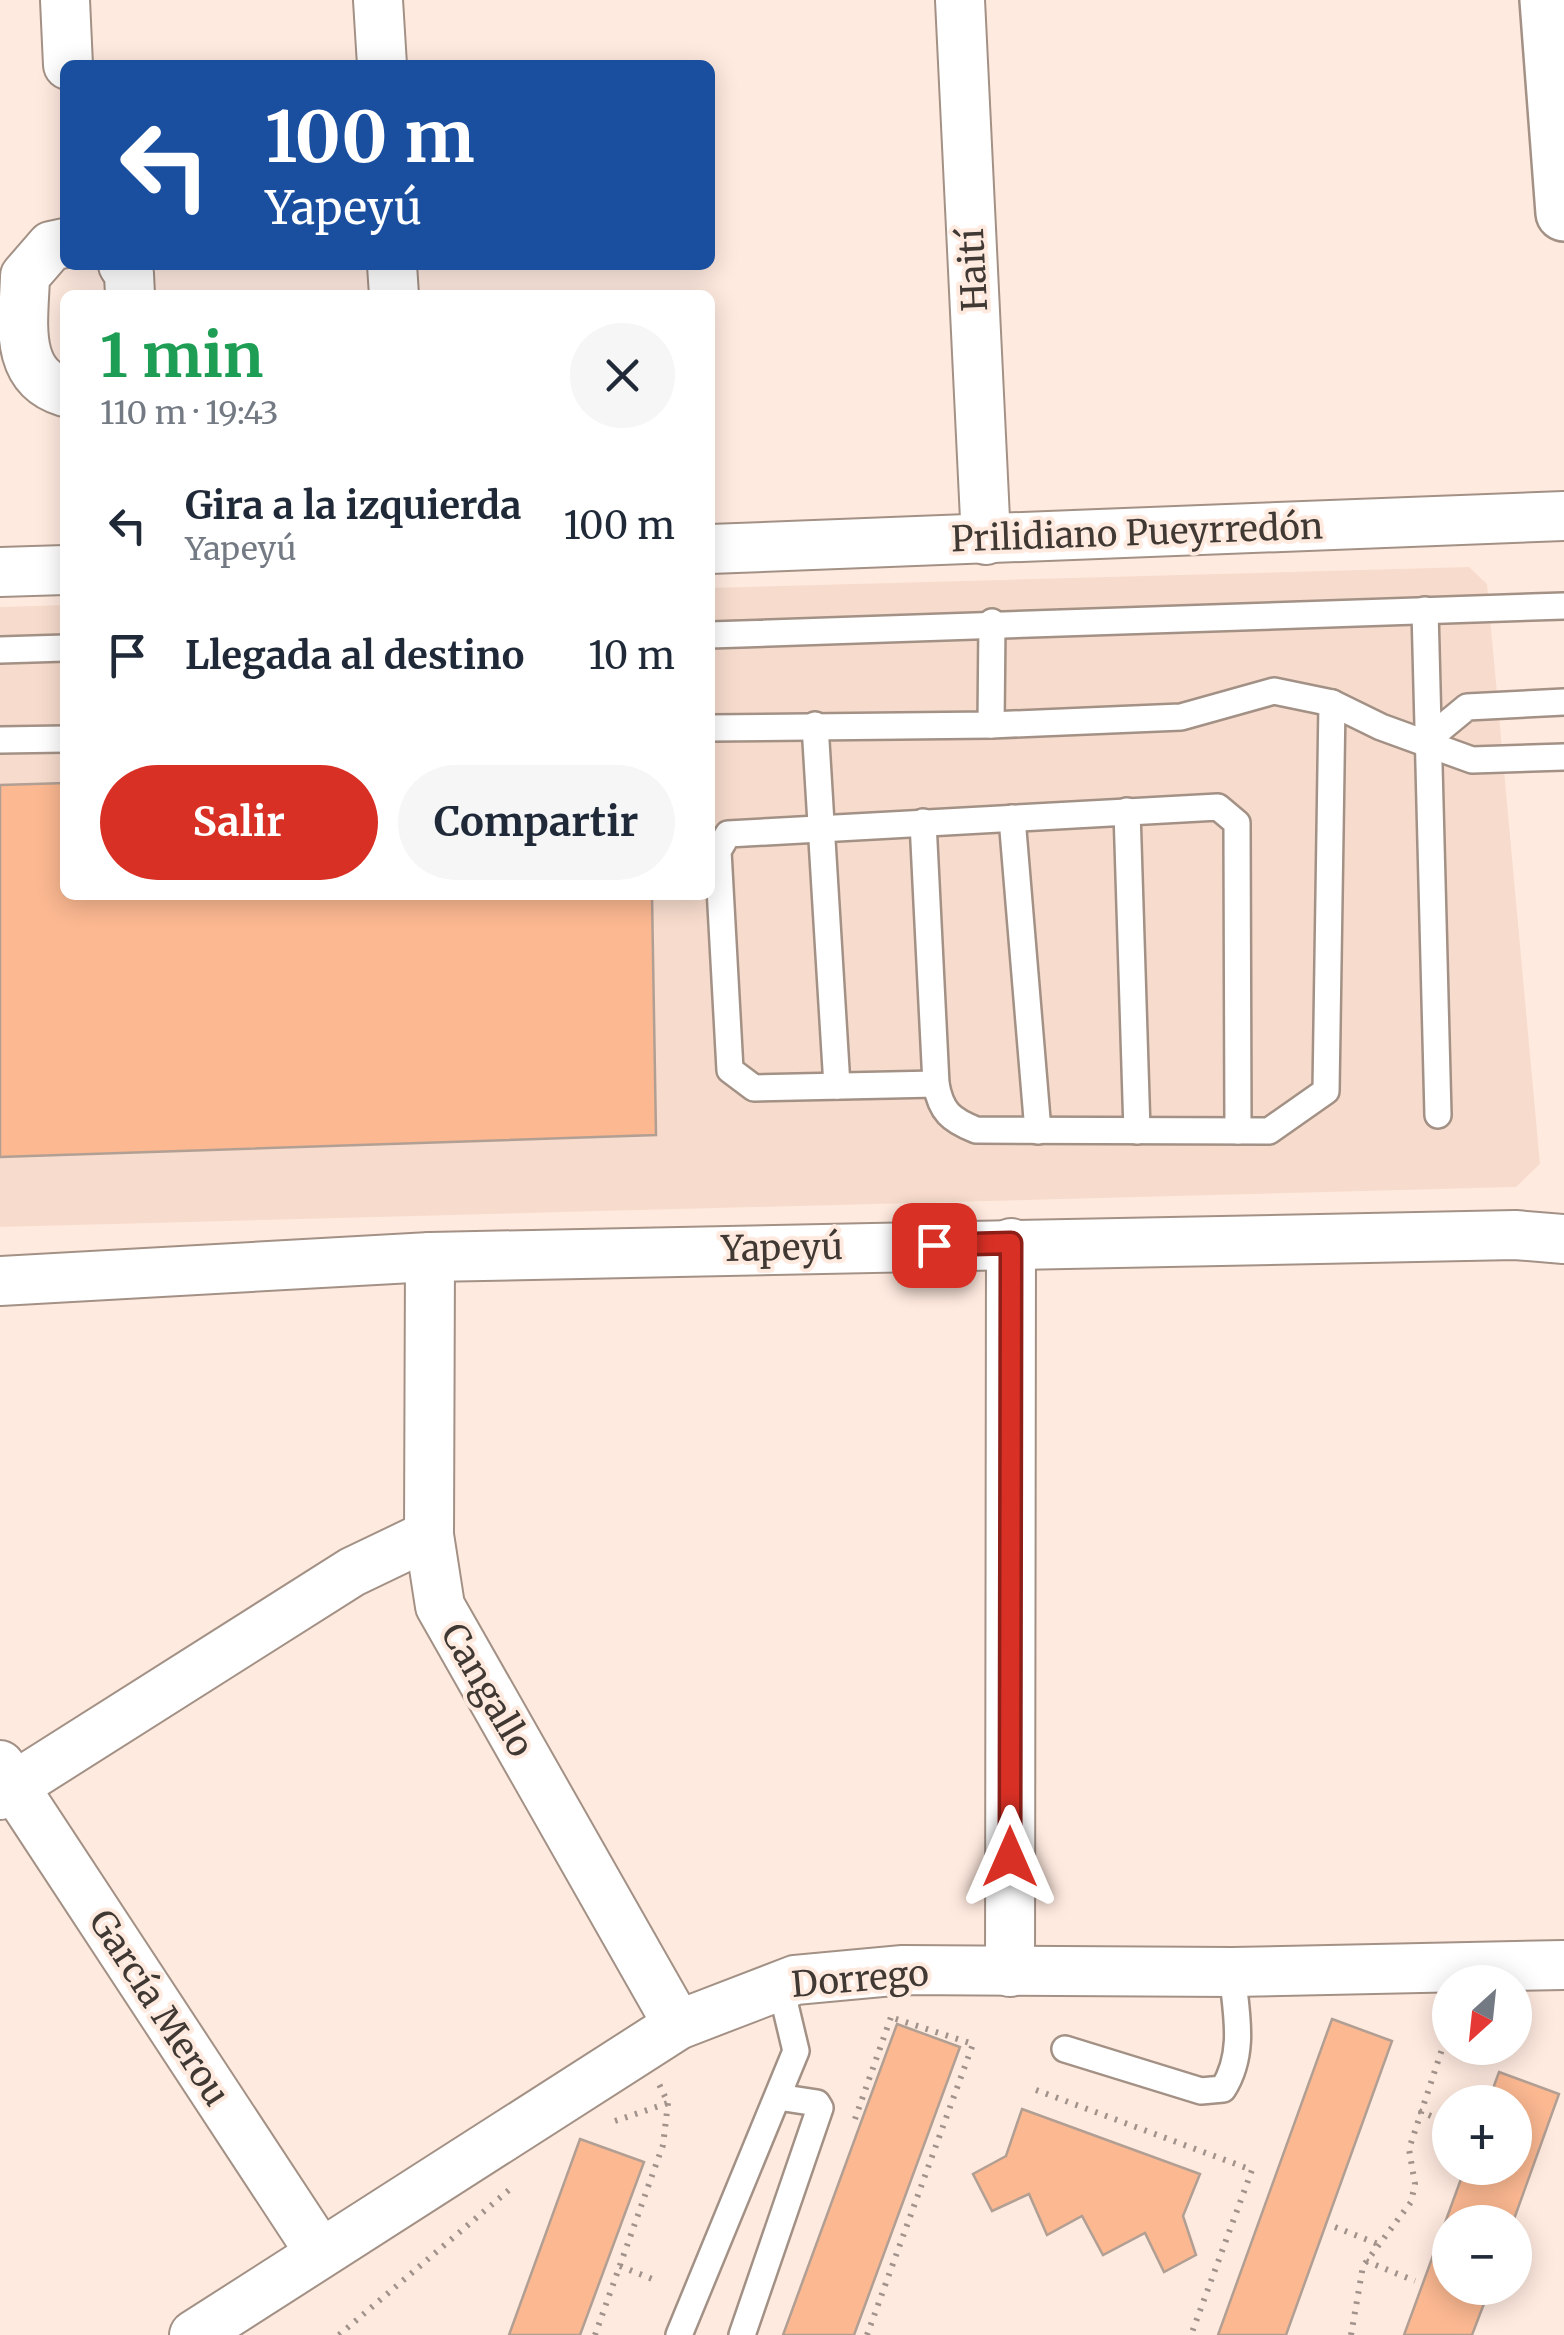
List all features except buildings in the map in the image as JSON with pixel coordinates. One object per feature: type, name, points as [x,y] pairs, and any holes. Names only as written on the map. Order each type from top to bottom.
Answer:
[{"type":"main road","points":[[1548,0],[1564,213]]},
{"type":"street","points":[[65,0],[68,60]]},
{"type":"street","points":[[378,0],[382,60]]},
{"type":"street","name":"Haití","points":[[960,0],[986,540]]},
{"type":"street","points":[[60,245],[43,253],[25,276],[24,350],[29,367],[50,388],[60,391]]},
{"type":"street","name":"Prilidiano Pueyrredón","points":[[715,549],[1564,516]]},
{"type":"street","points":[[0,572],[60,570]]},
{"type":"street","name":"Yapeyú","points":[[0,1281],[430,1257],[1515,1235],[1564,1239]]},
{"type":"street","points":[[1010,1972],[1011,1243]]},
{"type":"street","name":"Cangallo","points":[[430,1257],[429,1535],[440,1606],[660,2036]]},
{"type":"street","points":[[5,1782],[352,1572],[429,1535]]},
{"type":"street","name":"García Merou","points":[[5,1782],[319,2251]]},
{"type":"street","name":"Dorrego","points":[[194,2335],[319,2251],[660,2036],[780,1984],[903,1970],[1232,1972],[1564,1965]]},
{"type":"lane","points":[[715,635],[992,622],[1564,606]]},
{"type":"lane","points":[[1425,610],[1438,1114]]},
{"type":"lane","points":[[992,622],[992,725]]},
{"type":"lane","points":[[0,650],[60,648]]},
{"type":"lane","points":[[715,728],[992,725],[1180,717],[1274,691],[1332,703],[1381,728],[1427,740],[1472,760],[1564,757]]},
{"type":"lane","points":[[1427,740],[1467,707],[1564,702]]},
{"type":"lane","points":[[923,822],[936,1084],[940,1106],[954,1121],[976,1130],[1269,1132],[1326,1091],[1332,703]]},
{"type":"lane","points":[[816,724],[838,1086]]},
{"type":"lane","points":[[0,740],[60,738]]},
{"type":"lane","points":[[936,1084],[754,1088],[730,1070],[718,850],[728,834],[744,830],[1218,807],[1237,823],[1238,1131]]},
{"type":"lane","points":[[1127,812],[1137,1131]]},
{"type":"lane","points":[[1012,818],[1038,1130]]},
{"type":"lane","points":[[1064,2049],[1201,2091],[1223,2089],[1235,2071],[1239,2034],[1232,1972]]},
{"type":"lane","points":[[680,2335],[796,2051],[780,1984]]},
{"type":"lane","points":[[742,2335],[820,2108],[817,2103],[778,2097]]},
{"type":"path","points":[[851,2130],[891,2017],[886,2005]]},
{"type":"path","points":[[866,2335],[973,2044],[891,2017]]},
{"type":"path","points":[[595,2335],[664,2145],[668,2103],[660,2036]]},
{"type":"path","points":[[1351,2335],[1356,2287],[1366,2261],[1405,2216],[1411,2202],[1415,2184],[1409,2148],[1436,2065]]},
{"type":"path","points":[[1036,2090],[1252,2170],[1191,2335]]},
{"type":"path","points":[[601,2126],[668,2103]]},
{"type":"path","points":[[1419,2112],[1432,2117]]},
{"type":"path","points":[[338,2335],[511,2188]]},
{"type":"path","points":[[1335,2228],[1378,2244]]},
{"type":"path","points":[[1366,2261],[1415,2281]]},
{"type":"path","points":[[620,2266],[657,2282]]},
{"type":"shaded area","points":[[1469,567],[1487,584],[1540,1164],[1516,1187],[0,1227],[0,607],[60,605],[60,900],[715,900],[715,588]]},
{"type":"route","points":[[934,1245],[1011,1243],[1010,1857]]}]
